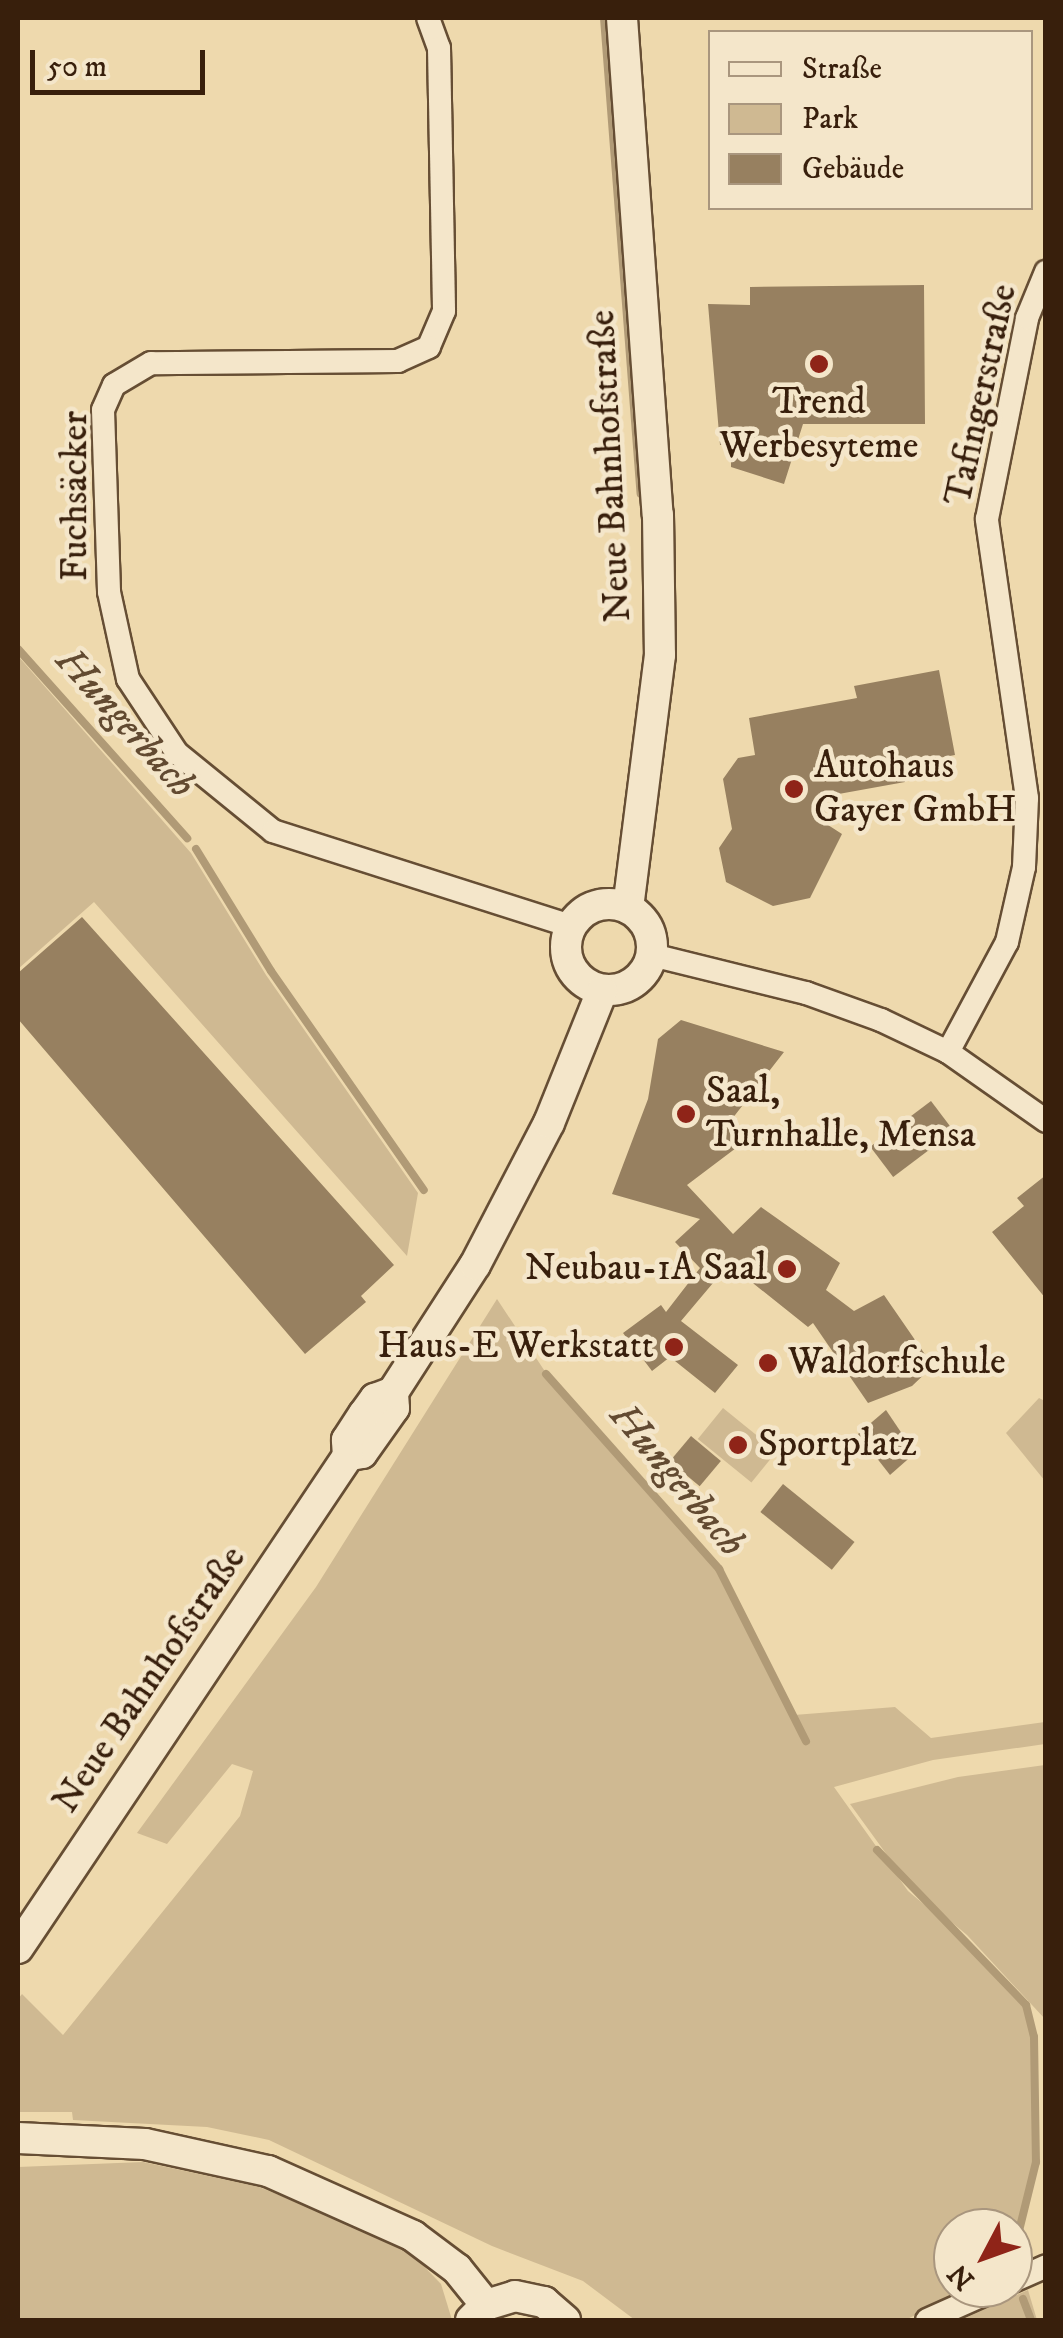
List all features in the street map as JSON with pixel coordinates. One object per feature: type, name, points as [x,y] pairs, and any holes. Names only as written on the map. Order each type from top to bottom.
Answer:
[{"type":"main road","name":"Neue Bahnhofstraße","points":[[622,18],[658,515],[660,655],[628,908]]},
{"type":"main road","points":[[596,906],[628,908],[648,928],[652,955],[634,983],[602,990],[574,973],[566,942],[571,926],[596,906]]},
{"type":"main road","name":"Neue Bahnhofstraße","points":[[18,1948],[348,1456],[362,1453],[394,1408],[393,1392],[518,1186],[602,990]]},
{"type":"main road","points":[[18,2138],[145,2144],[268,2171],[414,2236],[457,2269],[478,2313],[534,2298],[564,2320]]},
{"type":"street","name":"Fuchsäcker","points":[[428,18],[439,48],[444,311],[428,346],[398,361],[151,363],[114,385],[103,410],[109,592],[128,679],[177,753],[273,830],[571,926]]},
{"type":"street","name":"Tafingerstraße","points":[[948,1052],[1007,942],[1026,850],[1028,798],[987,519],[1027,318],[1046,272]]},
{"type":"street","points":[[652,955],[806,993],[948,1052],[1046,1120]]},
{"type":"street","points":[[927,2320],[954,2308]]},
{"type":"green space","points":[[18,656],[191,853],[266,975],[418,1193],[407,1256],[94,902],[18,969]]},
{"type":"green space","points":[[497,1299],[546,1373],[720,1568],[794,1715],[895,1707],[931,1738],[1045,1722],[1045,1744],[933,1760],[834,1787],[908,1891],[964,1938],[1025,2005],[1033,2037],[1035,2162],[1025,2208],[933,2208],[933,2307],[905,2320],[635,2320],[583,2281],[492,2246],[269,2140],[207,2127],[73,2120],[72,2112],[18,2112],[18,1999],[22,1994],[63,2035],[240,1816],[253,1771],[232,1764],[167,1844],[137,1833],[316,1587]]},
{"type":"green space","points":[[1039,1398],[1045,1401],[1045,1481],[1006,1433]]},
{"type":"green space","name":"Sportplatz","points":[[723,1408],[777,1451],[751,1483],[698,1439]]},
{"type":"green space","points":[[1045,1765],[1045,2019],[967,1935],[911,1888],[850,1804],[958,1777]]},
{"type":"green space","points":[[143,2162],[259,2187],[370,2232],[414,2256],[441,2284],[452,2320],[18,2320],[18,2167]]},
{"type":"green space","points":[[1033,2307],[1037,2320],[961,2320],[988,2308]]},
{"type":"building","name":"Trend Werbesyteme","points":[[924,285],[925,424],[803,424],[784,484],[731,467],[731,444],[720,445],[708,304],[750,305],[750,287]]},
{"type":"building","name":"Autohaus Gayer GmbH","points":[[939,670],[955,755],[901,765],[905,782],[822,797],[828,825],[842,834],[810,898],[773,906],[726,882],[719,848],[732,829],[723,779],[738,758],[755,755],[749,718],[857,698],[854,686]]},
{"type":"building","points":[[82,917],[394,1265],[361,1296],[366,1302],[305,1354],[18,1019],[18,973]]},
{"type":"building","points":[[681,1020],[784,1052],[732,1119],[740,1145],[687,1185],[733,1234],[761,1207],[840,1263],[826,1290],[854,1311],[884,1295],[933,1366],[912,1386],[868,1403],[813,1323],[808,1327],[729,1264],[681,1321],[738,1365],[715,1393],[670,1357],[652,1371],[623,1333],[661,1305],[666,1312],[700,1268],[675,1242],[700,1219],[612,1194],[648,1099],[658,1039]]},
{"type":"building","points":[[931,1101],[954,1131],[893,1177],[870,1147]]},
{"type":"building","points":[[1046,1175],[1046,1299],[992,1232],[1024,1206],[1017,1198]]},
{"type":"building","points":[[886,1410],[915,1453],[890,1475],[858,1434]]},
{"type":"building","points":[[691,1436],[721,1461],[700,1486],[670,1461]]},
{"type":"building","points":[[783,1484],[854,1542],[832,1570],[760,1512]]},
{"type":"waterway","points":[[604,18],[641,494]]},
{"type":"waterway","name":"Hungerbach","points":[[18,649],[187,838]]},
{"type":"waterway","name":"Hungerbach","points":[[196,849],[271,971],[424,1190]]},
{"type":"waterway","name":"Hungerbach","points":[[546,1374],[719,1569],[806,1741]]},
{"type":"waterway","name":"Hungerbach","points":[[877,1850],[1026,2005],[1034,2037],[1036,2162],[1025,2208]]},
{"type":"waterway","name":"Hungerbach","points":[[1026,2308],[1031,2320]]},
{"type":"place","name":"Trend Werbesyteme","points":[[819,364]]},
{"type":"place","name":"Autohaus Gayer GmbH","points":[[794,789]]},
{"type":"place","name":"Saal, Turnhalle, Mensa","points":[[686,1114]]},
{"type":"place","name":"Neubau-1A Saal","points":[[787,1269]]},
{"type":"place","name":"Haus-E Werkstatt","points":[[674,1347]]},
{"type":"place","name":"Waldorfschule","points":[[768,1363]]},
{"type":"place","name":"Sportplatz","points":[[738,1445]]}]
